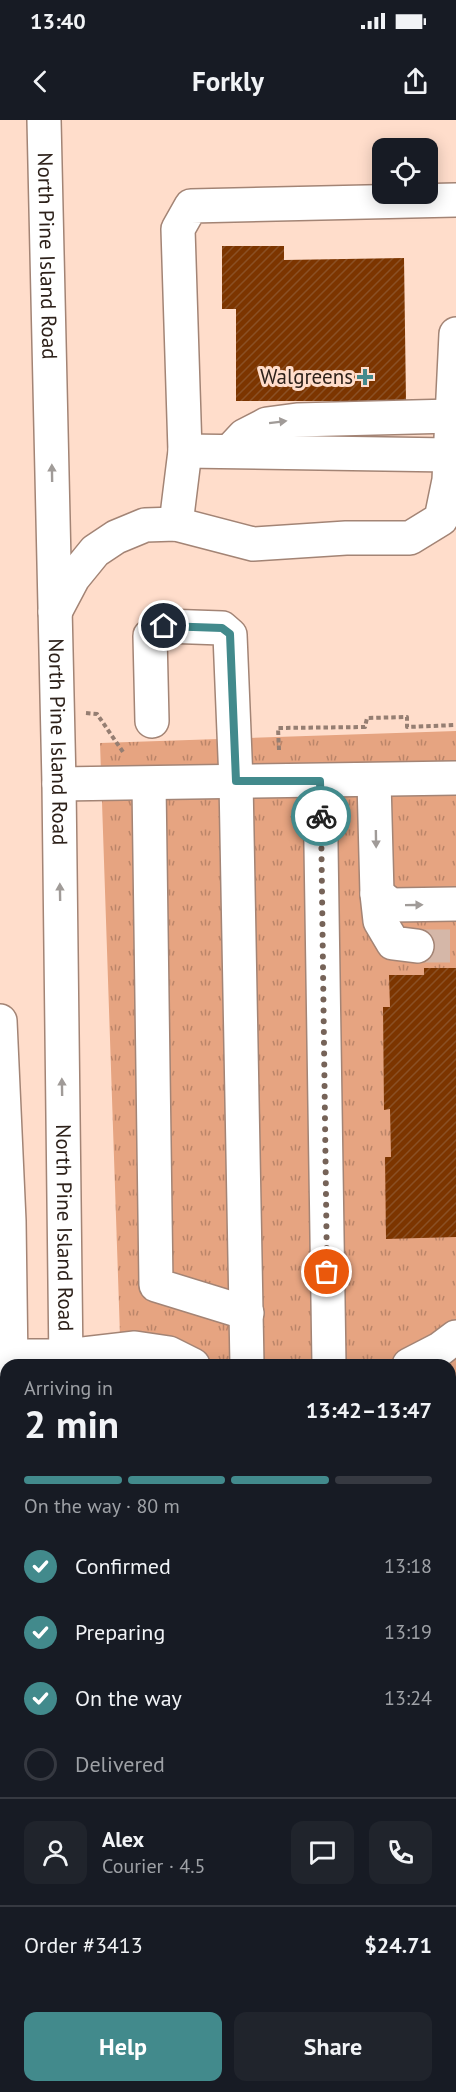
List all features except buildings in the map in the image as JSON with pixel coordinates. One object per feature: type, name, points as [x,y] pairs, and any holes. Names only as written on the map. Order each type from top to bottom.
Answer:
[{"type":"main road","name":"North Pine Island Road","points":[[44,120],[59,784],[66,1359]]},
{"type":"main road","points":[[176,524],[185,451],[178,229],[191,206],[456,200]]},
{"type":"main road","points":[[55,612],[73,578],[95,551],[116,537],[145,525],[176,524],[253,544],[346,538],[410,538],[441,519],[449,480],[456,334]]},
{"type":"main road","points":[[230,452],[244,436],[267,424],[297,420],[452,416]]},
{"type":"main road","points":[[185,451],[450,455]]},
{"type":"main road","points":[[152,721],[150,636],[164,626],[222,628],[230,634],[235,767],[247,1359]]},
{"type":"main road","points":[[59,784],[150,784],[235,767],[320,781],[456,778]]},
{"type":"main road","points":[[375,780],[376,894],[380,921],[393,942],[417,946]]},
{"type":"main road","points":[[320,781],[329,1359]]},
{"type":"main road","points":[[150,784],[156,1285],[246,1313]]},
{"type":"main road","points":[[376,894],[391,905],[456,904]]},
{"type":"main road","points":[[0,1021],[9,1221],[7,1359]]},
{"type":"main road","points":[[421,1359],[456,1337]]},
{"type":"main road","points":[[71,1359],[135,1347],[169,1353],[182,1359]]},
{"type":"path","points":[[85,713],[97,714],[121,752],[133,752]]},
{"type":"path","points":[[235,767],[279,752],[278,728],[365,727],[367,718],[407,717],[407,726],[456,725]]},
{"type":"green space","points":[[456,731],[456,1359],[121,1359],[100,743]]},
{"type":"tunnel","points":[[417,946],[456,946]]},
{"type":"way so far","points":[[321,816],[327,1272]]},
{"type":"place","name":"Walgreens","points":[[365,377]]},
{"type":"route","points":[[164,626],[206,626],[222,628],[230,634],[236,781],[320,781],[321,816]]}]
